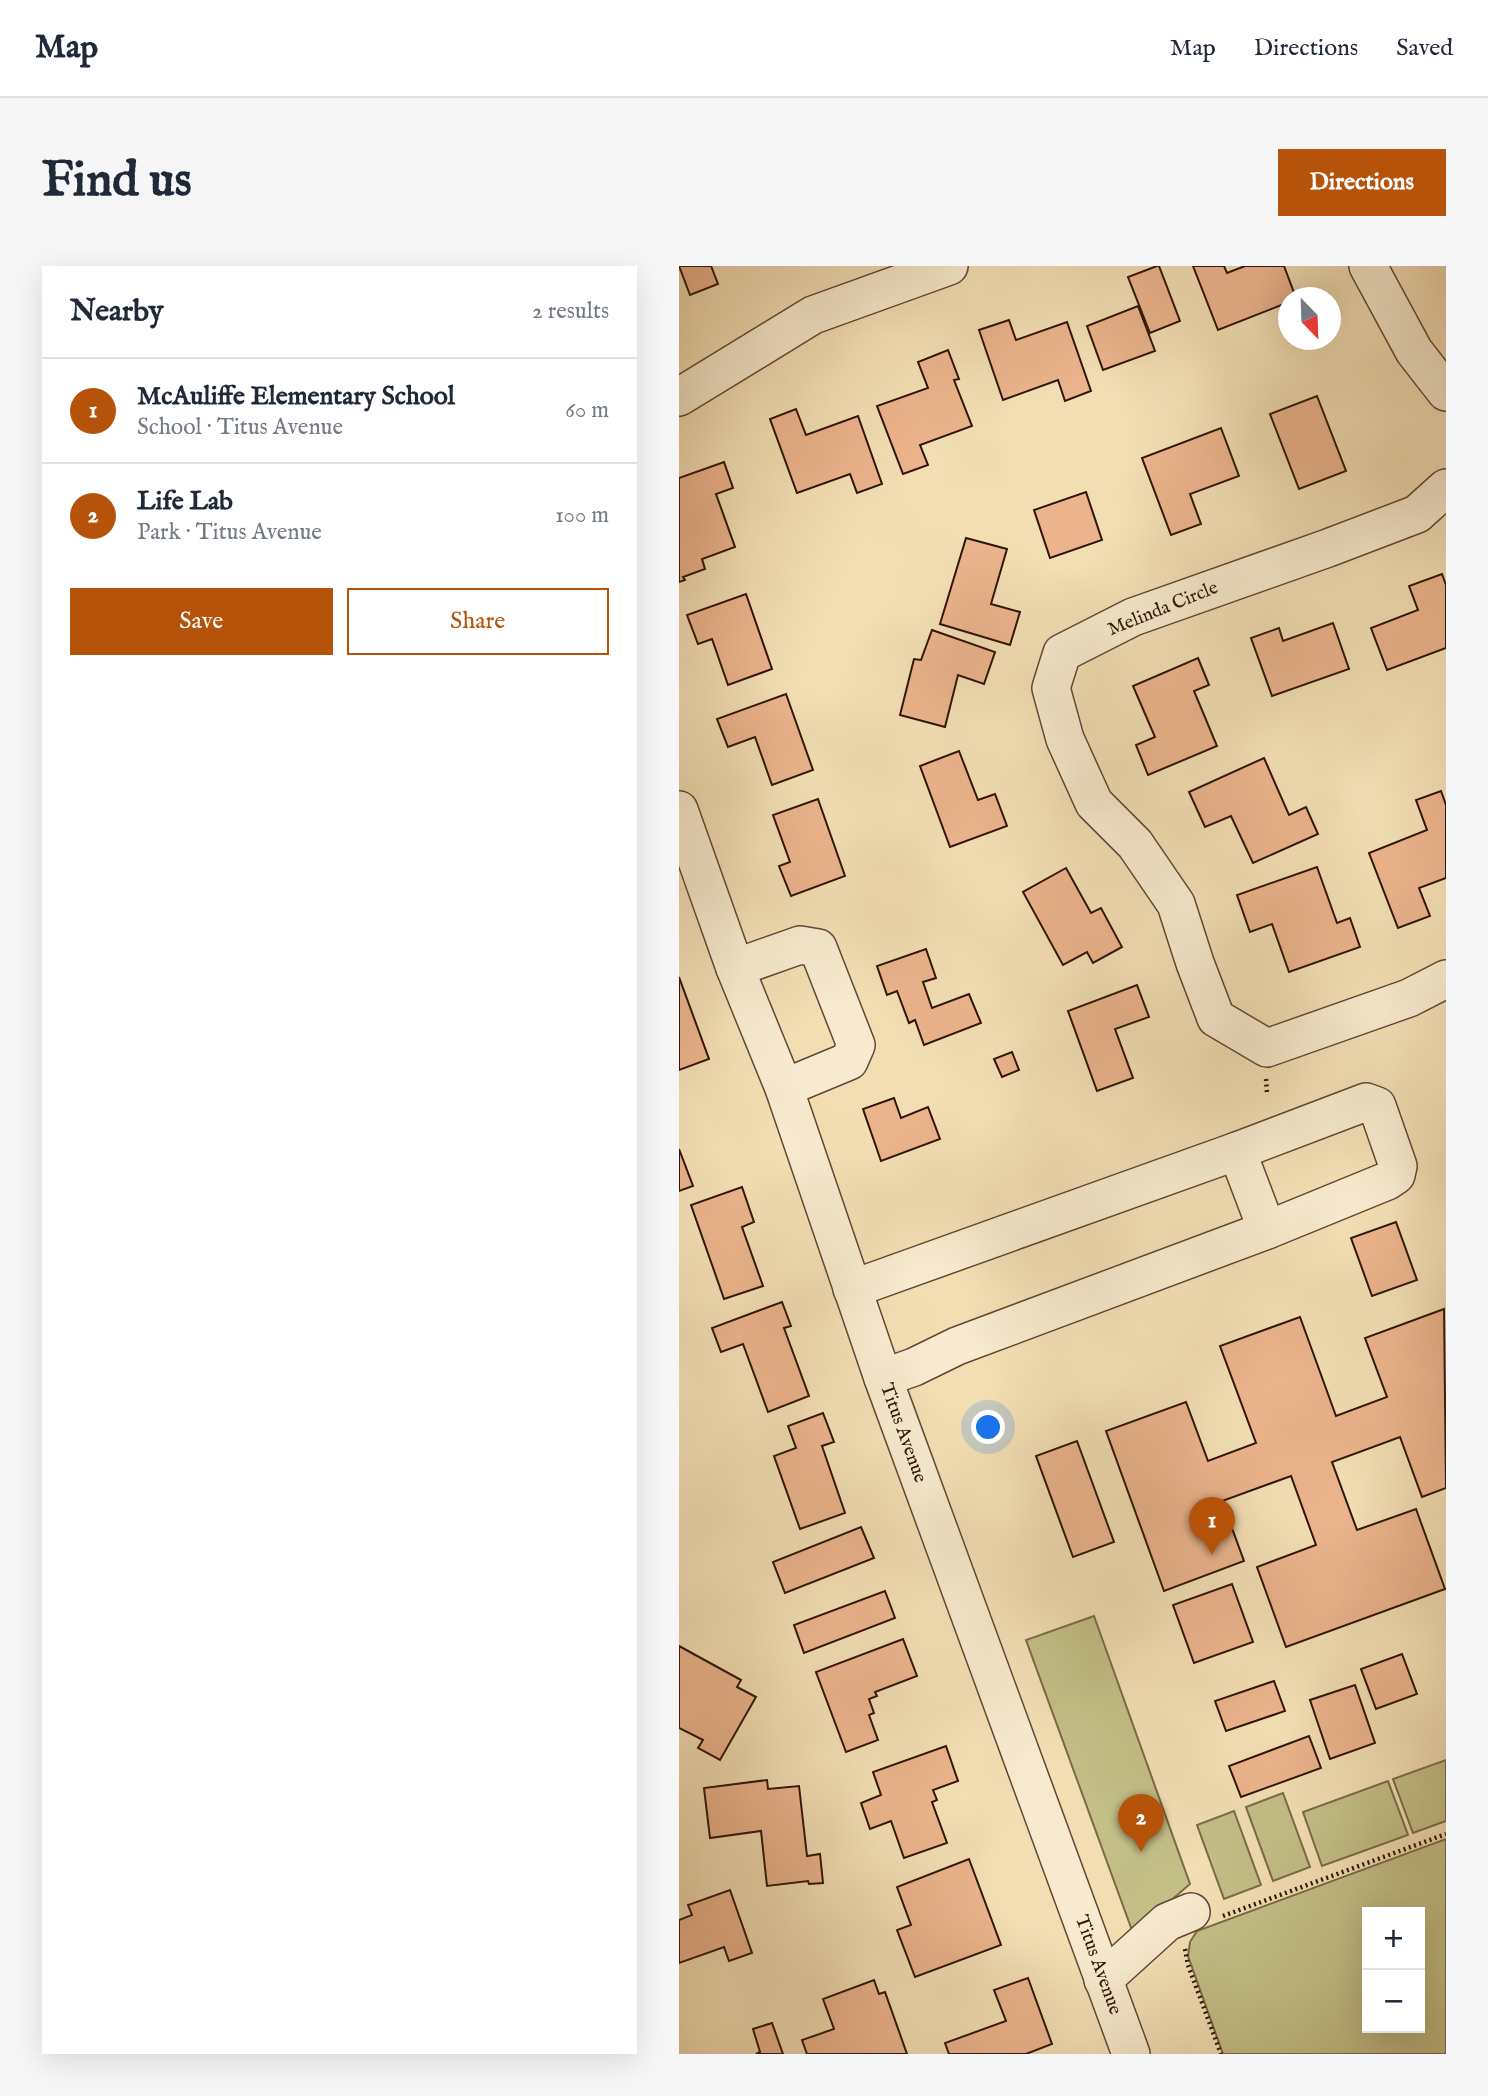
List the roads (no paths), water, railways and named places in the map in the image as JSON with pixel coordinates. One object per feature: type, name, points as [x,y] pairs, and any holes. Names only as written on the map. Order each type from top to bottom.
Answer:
[{"type":"street","points":[[679,397],[813,315],[949,266]]},
{"type":"street","points":[[1368,266],[1414,351],[1446,392]]},
{"type":"street","name":"Melinda Circle","points":[[1446,488],[1417,514],[1133,617],[1062,653],[1051,688],[1065,739],[1094,803],[1135,844],[1176,904],[1216,1018],[1267,1048],[1409,998],[1446,979]]},
{"type":"street","name":"Titus Avenue","points":[[683,834],[784,1088],[883,1378],[1131,2054]]},
{"type":"street","points":[[736,968],[800,945],[818,948],[856,1045],[849,1061],[784,1088]]},
{"type":"street","points":[[852,1289],[1366,1102],[1377,1106],[1398,1166],[1396,1175],[1387,1181],[1267,1230],[957,1346],[914,1367],[883,1378]]},
{"type":"street","points":[[1237,1151],[1267,1230]]},
{"type":"street","points":[[1103,1980],[1167,1922],[1196,1925]]},
{"type":"place","name":"McAuliffe Elementary School","points":[[1212,1555]]},
{"type":"place","name":"Life Lab","points":[[1141,1852]]}]
